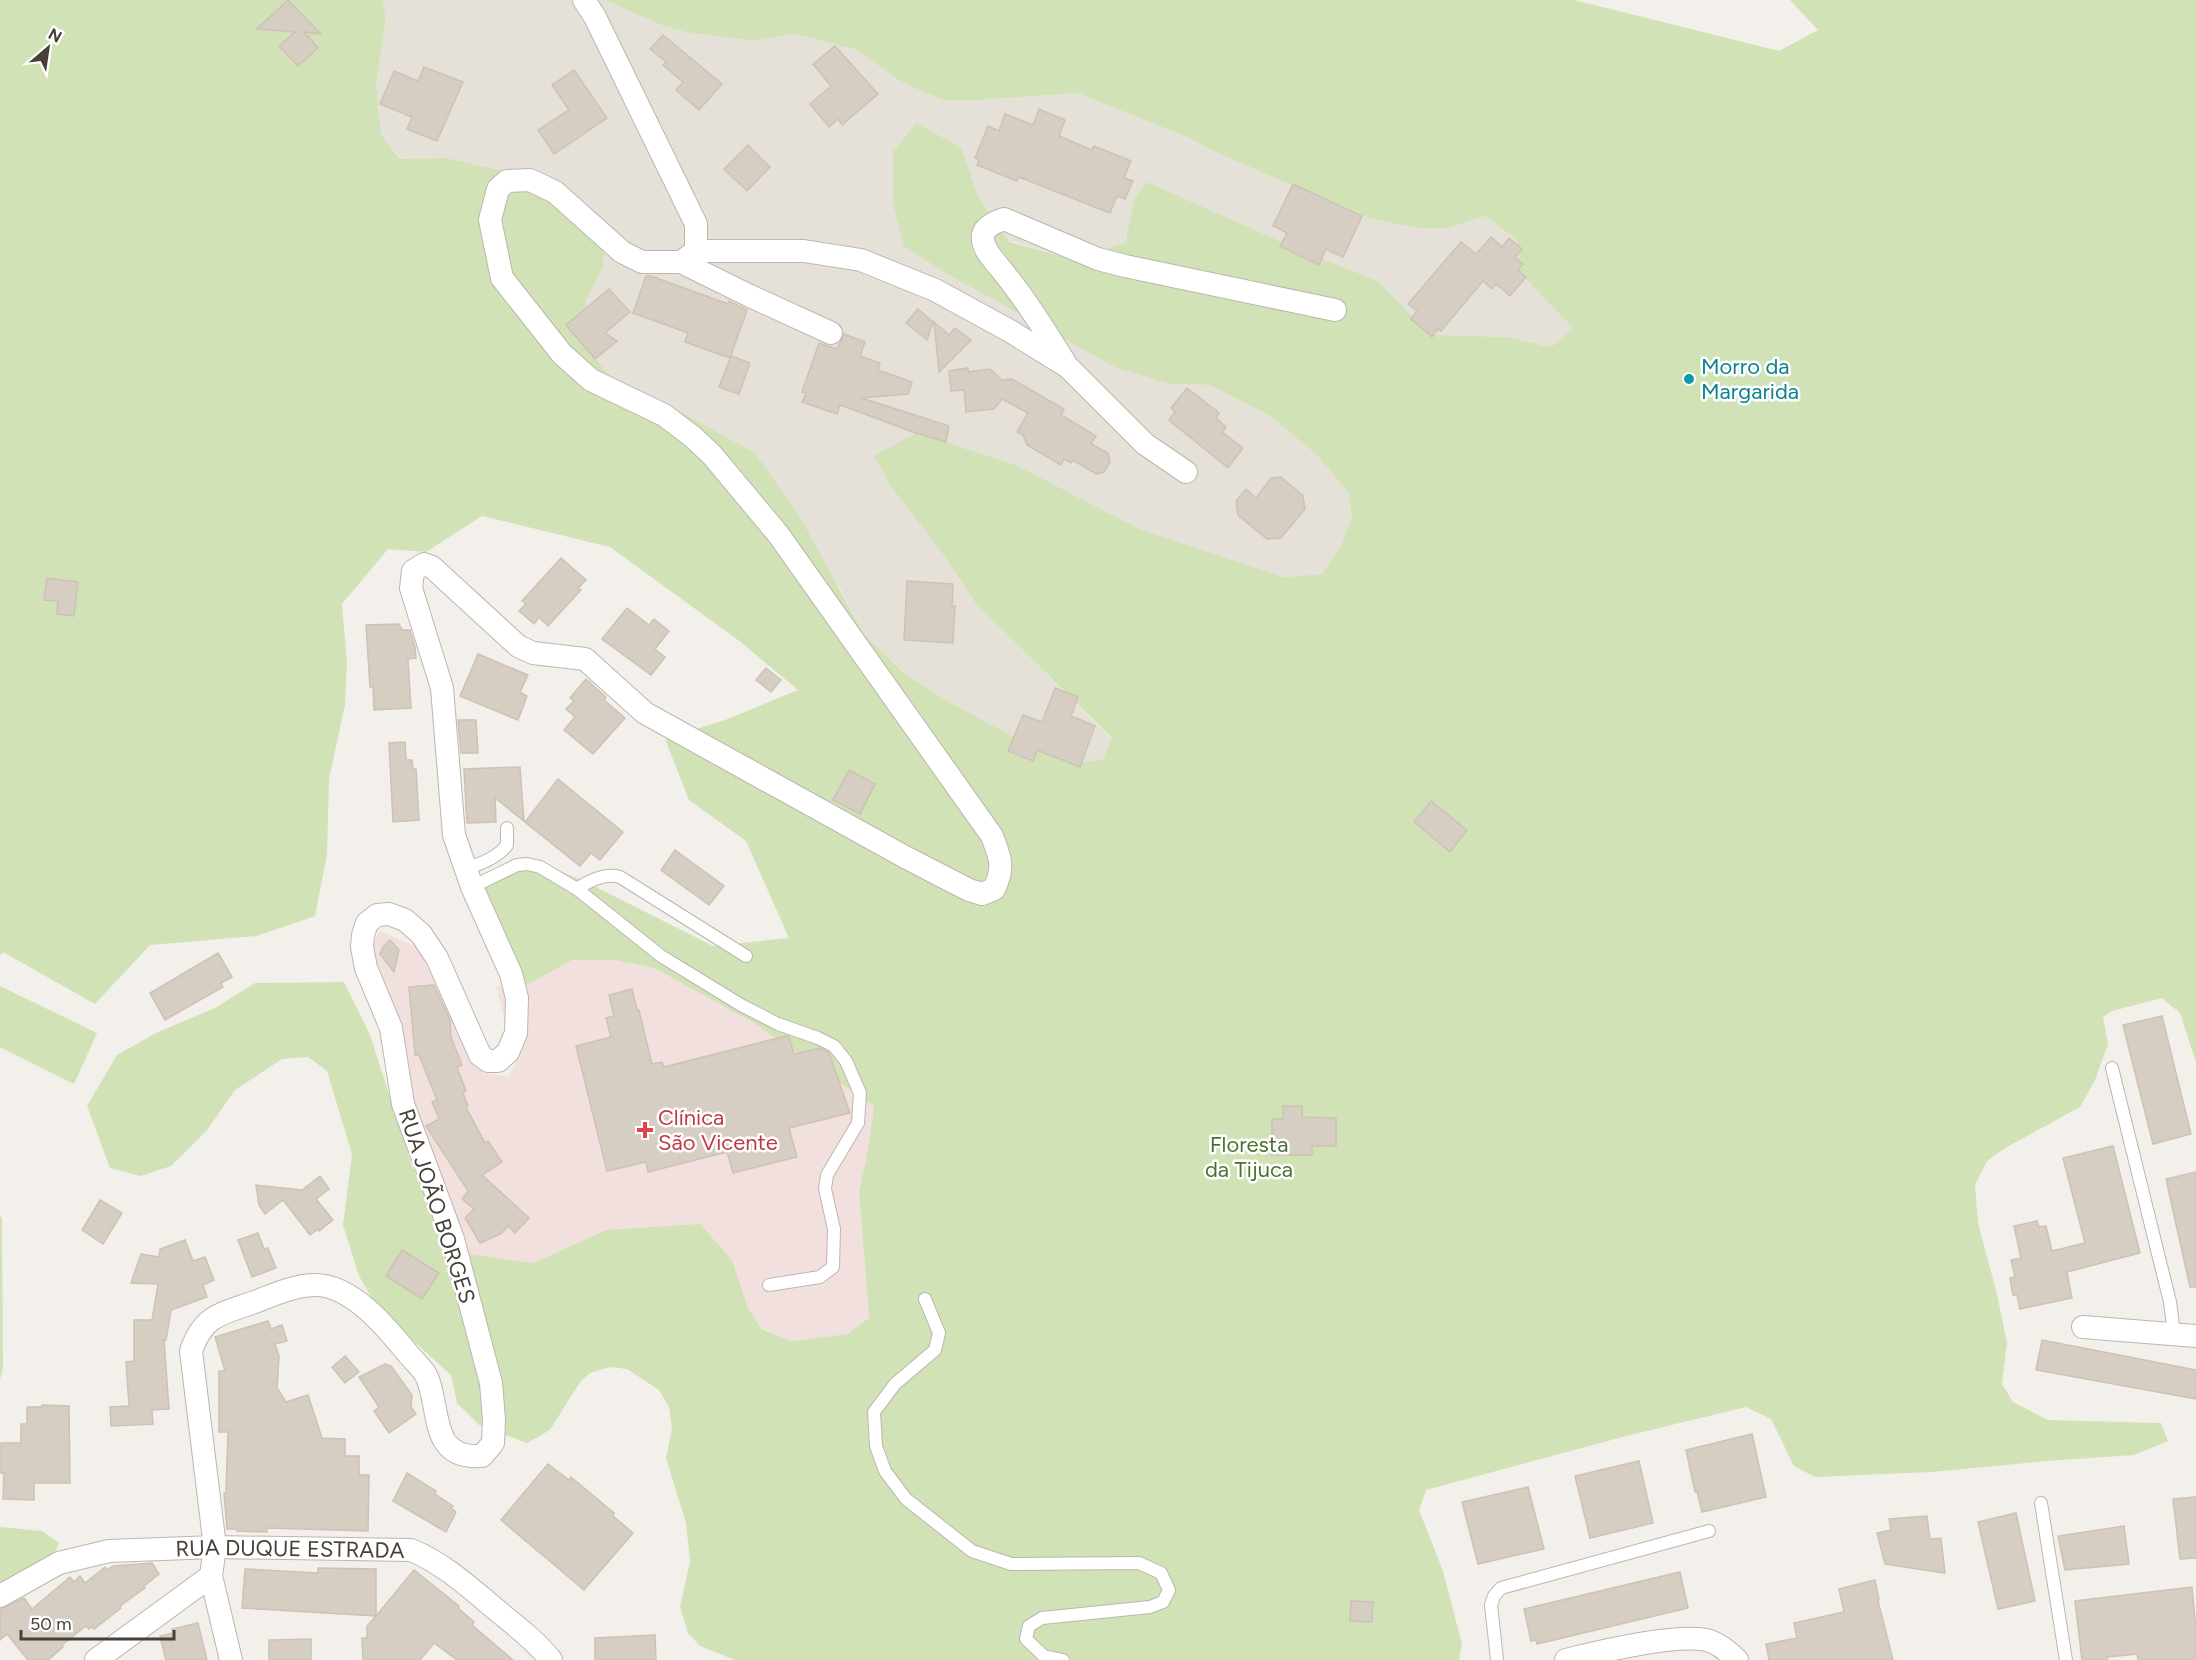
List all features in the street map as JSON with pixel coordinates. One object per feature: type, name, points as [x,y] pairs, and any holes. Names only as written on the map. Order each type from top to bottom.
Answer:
[{"type":"street","points":[[584,0],[595,17],[696,224],[688,256]]},
{"type":"street","name":"RUA JOÃO BORGES","points":[[231,1660],[211,1576],[215,1547],[191,1351],[196,1336],[206,1322],[224,1312],[297,1287],[314,1284],[330,1286],[346,1294],[384,1325],[426,1376],[440,1433],[451,1449],[468,1457],[482,1456],[493,1443],[491,1383],[453,1239],[403,1104],[392,1028],[366,968],[362,947],[367,923],[377,915],[389,914],[405,920],[421,934],[437,958],[480,1055],[488,1061],[498,1061],[508,1052],[516,1033],[517,998],[511,974],[469,878],[454,835],[442,688],[411,588],[413,572],[424,564],[432,567],[518,646],[533,653],[585,660],[626,698],[656,719],[960,886],[982,894],[994,889],[999,878],[1001,860],[992,836],[778,534],[712,455],[693,437],[664,415],[591,380],[562,354],[502,278],[490,220],[498,189],[507,181],[530,180],[555,192],[622,252],[642,262],[688,256]]},
{"type":"street","points":[[1186,472],[1145,444],[1068,367],[1019,290],[987,252],[982,239],[992,223],[1004,219],[1098,259],[1116,264],[1335,310]]},
{"type":"street","points":[[688,256],[804,251],[861,260],[935,290],[1010,331],[1068,367]]},
{"type":"street","points":[[688,256],[748,296],[831,333]]},
{"type":"street","points":[[2083,1327],[2188,1333]]},
{"type":"street","name":"RUA DUQUE ESTRADA","points":[[0,1596],[60,1563],[109,1551],[215,1547],[411,1550],[430,1558],[447,1570],[538,1644],[551,1660]]},
{"type":"street","points":[[96,1660],[211,1576]]},
{"type":"street","points":[[1566,1660],[1673,1639],[1709,1641],[1726,1649],[1737,1660]]},
{"type":"lane","points":[[469,878],[482,864],[503,851],[507,845],[507,828]]},
{"type":"lane","points":[[469,878],[517,865],[527,864],[540,867],[577,889],[661,956],[741,1005],[778,1024],[834,1046],[846,1061],[860,1093],[858,1123],[827,1175],[825,1189],[834,1229],[833,1268],[820,1277],[769,1285]]},
{"type":"lane","points":[[577,889],[587,882],[614,875],[620,877],[746,957]]},
{"type":"lane","points":[[2112,1068],[2170,1302],[2188,1333]]},
{"type":"lane","points":[[925,1299],[939,1333],[936,1350],[895,1384],[874,1412],[876,1446],[879,1455],[885,1471],[906,1499],[972,1551],[1011,1564],[1139,1563],[1161,1573],[1169,1590],[1163,1602],[1150,1607],[1042,1618],[1029,1626],[1026,1640],[1044,1656],[1063,1660]]},
{"type":"lane","points":[[2041,1503],[2066,1660]]},
{"type":"lane","points":[[1497,1660],[1491,1605],[1494,1596],[1501,1588],[1709,1531]]},
{"type":"shaded area","points":[[383,0],[605,0],[661,25],[755,41],[795,34],[857,50],[901,82],[982,100],[1077,93],[1189,138],[1224,156],[1371,219],[1418,228],[1448,228],[1485,216],[1516,239],[1520,273],[1573,328],[1551,347],[1508,337],[1431,336],[1134,200],[1125,243],[1071,259],[1010,241],[978,196],[962,148],[893,152],[1170,384],[1210,385],[1270,416],[1317,455],[1348,492],[1352,516],[1341,548],[1322,574],[1284,577],[1140,529],[1016,465],[940,550],[976,604],[1112,739],[1103,759],[1078,763],[1033,747],[1001,732],[905,674],[864,634],[840,588],[755,453],[652,396],[616,386],[585,343],[586,300],[603,267],[446,158],[401,159],[381,134],[376,84],[386,20]]},
{"type":"shaded area","name":"Clínica São Vicente","points":[[380,931],[441,958],[483,1072],[508,1077],[516,1063],[496,986],[523,987],[571,960],[615,960],[654,968],[752,1022],[874,1106],[859,1192],[869,1318],[847,1334],[792,1341],[762,1328],[748,1308],[732,1260],[606,1230],[533,1263],[468,1254],[359,969]]},
{"type":"green space","name":"Floresta da Tijuca","points":[[0,0],[383,0],[386,20],[376,84],[381,134],[400,159],[446,158],[502,171],[558,203],[604,235],[603,267],[586,300],[585,343],[616,386],[652,396],[755,453],[800,517],[864,634],[905,674],[954,705],[1033,747],[1078,763],[1103,759],[1112,738],[976,604],[940,550],[890,485],[874,456],[916,433],[1016,465],[1140,529],[1284,577],[1322,574],[1341,547],[1352,516],[1348,492],[1317,455],[1270,416],[1210,385],[1170,384],[1117,368],[944,272],[904,246],[893,205],[893,152],[916,123],[962,148],[978,196],[1010,242],[1071,259],[1125,243],[1134,200],[1147,182],[1302,251],[1378,281],[1431,335],[1508,337],[1551,347],[1573,328],[1520,273],[1516,239],[1485,216],[1448,228],[1418,228],[1371,219],[1224,156],[1189,138],[1077,93],[982,100],[943,100],[901,82],[857,50],[795,34],[755,41],[686,32],[661,25],[605,0],[1574,0],[1779,51],[1818,30],[1790,0],[2196,0],[2196,1062],[2180,1013],[2162,998],[2112,1011],[2103,1017],[2108,1044],[2095,1080],[2080,1107],[2005,1148],[1987,1161],[1975,1185],[1978,1223],[2007,1343],[2002,1384],[2013,1402],[2048,1420],[2161,1423],[2168,1441],[2134,1455],[1931,1472],[1815,1477],[1794,1466],[1771,1419],[1746,1407],[1630,1435],[1426,1490],[1419,1510],[1443,1571],[1462,1644],[1459,1660],[735,1660],[700,1646],[688,1633],[680,1607],[690,1561],[686,1523],[666,1458],[672,1429],[669,1407],[659,1390],[627,1369],[610,1367],[590,1373],[580,1382],[550,1430],[527,1443],[479,1425],[457,1403],[451,1375],[378,1309],[359,1276],[343,1225],[352,1154],[327,1071],[308,1057],[282,1059],[235,1090],[207,1130],[171,1166],[141,1176],[110,1168],[87,1106],[117,1055],[158,1032],[215,1008],[255,983],[344,982],[370,1035],[412,1166],[439,1225],[468,1254],[533,1263],[606,1230],[700,1224],[732,1260],[748,1308],[762,1329],[792,1341],[847,1334],[869,1318],[859,1191],[874,1106],[752,1022],[654,968],[615,960],[572,960],[523,987],[502,971],[483,885],[538,862],[588,883],[713,946],[789,938],[746,841],[689,800],[665,739],[725,720],[798,690],[738,640],[610,547],[482,516],[426,552],[388,549],[342,604],[347,662],[345,705],[329,779],[327,855],[315,916],[257,936],[150,945],[95,1004],[3,952],[0,956]]},
{"type":"green space","points":[[0,986],[97,1033],[74,1084],[0,1047]]},
{"type":"green space","points":[[0,1216],[2,1218],[3,1367],[0,1380]]},
{"type":"green space","points":[[0,1527],[42,1531],[59,1543],[54,1554],[0,1583]]},
{"type":"building","points":[[288,0],[321,34],[304,32],[318,48],[298,66],[279,46],[295,32],[257,29]]},
{"type":"building","points":[[663,35],[722,84],[699,110],[676,90],[683,82],[663,65],[666,62],[650,49]]},
{"type":"building","points":[[835,46],[878,94],[842,125],[838,119],[829,127],[810,104],[831,86],[813,64]]},
{"type":"building","points":[[424,67],[463,82],[437,141],[407,129],[412,117],[380,104],[394,71],[418,81]]},
{"type":"building","points":[[574,70],[607,118],[554,154],[538,130],[569,110],[552,85]]},
{"type":"building","points":[[1039,109],[1065,120],[1059,136],[1092,150],[1094,146],[1131,161],[1124,178],[1133,181],[1125,199],[1117,196],[1110,213],[1019,177],[1017,181],[977,165],[979,160],[975,158],[988,126],[999,131],[1005,114],[1033,125]]},
{"type":"building","points":[[748,145],[770,167],[747,191],[724,169]]},
{"type":"building","points":[[1293,184],[1362,216],[1343,257],[1326,249],[1319,265],[1280,246],[1287,233],[1273,226]]},
{"type":"building","points":[[1491,237],[1502,247],[1509,238],[1522,249],[1515,257],[1523,264],[1518,270],[1526,277],[1510,296],[1496,284],[1492,289],[1483,281],[1441,331],[1438,329],[1432,337],[1411,319],[1417,311],[1408,304],[1461,242],[1476,254]]},
{"type":"building","points":[[646,276],[728,304],[729,301],[747,310],[730,358],[685,342],[688,333],[633,313]]},
{"type":"building","points":[[609,289],[630,312],[605,333],[617,341],[595,359],[566,325]]},
{"type":"building","points":[[918,309],[933,322],[927,340],[906,323]]},
{"type":"building","points":[[934,322],[949,335],[955,328],[971,340],[939,372]]},
{"type":"building","points":[[844,334],[865,342],[860,356],[880,363],[878,370],[912,382],[908,394],[862,398],[949,426],[946,442],[840,405],[837,414],[802,402],[806,393],[802,392],[819,343],[837,349]]},
{"type":"building","points":[[731,356],[750,363],[739,394],[719,387]]},
{"type":"building","points":[[968,368],[968,372],[990,369],[1002,380],[1012,379],[1064,409],[1061,415],[1096,436],[1091,444],[1108,453],[1110,462],[1104,472],[1096,474],[1073,460],[1071,463],[1064,459],[1061,465],[1027,445],[1023,435],[1017,432],[1028,413],[1002,399],[994,409],[966,412],[964,390],[951,391],[949,371]]},
{"type":"building","points":[[1187,388],[1219,413],[1216,418],[1226,427],[1222,432],[1243,448],[1228,468],[1169,420],[1175,412],[1171,408]]},
{"type":"building","points":[[1281,477],[1303,496],[1305,509],[1281,538],[1267,539],[1238,515],[1236,501],[1246,489],[1256,498],[1271,478]]},
{"type":"building","points":[[561,558],[586,580],[578,588],[581,590],[548,626],[539,617],[534,624],[519,611],[526,604],[522,601]]},
{"type":"building","points":[[47,578],[78,582],[74,616],[57,614],[58,601],[44,600]]},
{"type":"building","points":[[907,581],[953,584],[952,606],[955,606],[953,643],[904,640]]},
{"type":"building","points":[[627,608],[649,625],[654,619],[669,631],[655,649],[665,657],[651,675],[602,639]]},
{"type":"building","points":[[399,624],[402,630],[410,630],[415,647],[416,658],[408,659],[411,708],[374,710],[373,687],[370,687],[366,625]]},
{"type":"building","points":[[478,654],[528,675],[520,692],[527,696],[518,720],[460,696]]},
{"type":"building","points":[[766,668],[781,680],[771,692],[756,680]]},
{"type":"building","points":[[586,679],[606,697],[604,700],[625,718],[593,754],[564,730],[575,717],[566,709],[574,701],[570,698]]},
{"type":"building","points":[[1055,688],[1078,697],[1071,716],[1095,726],[1080,767],[1037,750],[1033,761],[1008,751],[1023,715],[1042,722]]},
{"type":"building","points":[[458,720],[476,720],[478,753],[461,753]]},
{"type":"building","points":[[405,742],[406,760],[412,760],[413,769],[416,769],[419,820],[393,822],[389,743]]},
{"type":"building","points":[[520,767],[524,821],[495,798],[496,822],[467,823],[464,769]]},
{"type":"building","points":[[849,770],[875,784],[860,814],[833,800]]},
{"type":"building","points":[[558,779],[623,832],[600,860],[591,853],[580,866],[525,822]]},
{"type":"building","points":[[1431,801],[1467,830],[1450,852],[1414,822]]},
{"type":"building","points":[[675,850],[724,886],[709,905],[661,870]]},
{"type":"building","points":[[390,940],[399,950],[394,972],[380,954]]},
{"type":"building","points":[[218,953],[232,977],[221,983],[223,987],[165,1020],[150,993]]},
{"type":"building","points":[[434,985],[450,1020],[451,1037],[462,1065],[457,1067],[466,1091],[463,1093],[468,1106],[466,1107],[485,1143],[488,1141],[502,1162],[482,1175],[529,1218],[515,1233],[508,1226],[501,1234],[480,1243],[465,1218],[474,1209],[462,1199],[468,1191],[426,1126],[439,1119],[432,1102],[437,1100],[419,1055],[415,1055],[409,987]]},
{"type":"building","points":[[632,989],[652,1064],[662,1062],[664,1067],[786,1036],[789,1037],[794,1054],[820,1048],[829,1053],[850,1113],[789,1128],[797,1157],[733,1173],[727,1152],[648,1172],[646,1162],[607,1171],[576,1046],[611,1037],[606,1018],[614,1016],[609,995]]},
{"type":"building","points":[[2162,1016],[2191,1134],[2153,1144],[2123,1025]]},
{"type":"building","points":[[1283,1106],[1302,1106],[1302,1117],[1336,1118],[1336,1146],[1312,1146],[1312,1155],[1272,1155],[1272,1119],[1283,1119]]},
{"type":"building","points":[[2113,1146],[2140,1253],[2067,1272],[2072,1298],[2020,1309],[2017,1295],[2013,1295],[2010,1278],[2015,1277],[2011,1260],[2021,1258],[2014,1226],[2037,1221],[2039,1227],[2046,1226],[2052,1251],[2085,1243],[2063,1158]]},
{"type":"building","points":[[2196,1172],[2196,1287],[2190,1287],[2166,1179]]},
{"type":"building","points":[[320,1176],[329,1189],[316,1199],[333,1220],[319,1231],[318,1229],[310,1235],[283,1200],[265,1214],[259,1205],[256,1185],[302,1190]]},
{"type":"building","points":[[100,1200],[122,1213],[103,1244],[82,1230]]},
{"type":"building","points":[[258,1233],[264,1249],[268,1248],[276,1268],[252,1277],[238,1240]]},
{"type":"building","points":[[185,1240],[193,1261],[205,1257],[214,1280],[203,1285],[207,1297],[171,1310],[166,1340],[164,1340],[169,1409],[152,1410],[153,1424],[111,1426],[110,1407],[129,1406],[126,1362],[134,1361],[134,1320],[152,1320],[158,1284],[131,1283],[141,1254],[159,1257],[160,1249]]},
{"type":"building","points":[[402,1250],[439,1273],[422,1299],[386,1276]]},
{"type":"building","points":[[268,1321],[271,1329],[282,1325],[287,1341],[275,1344],[279,1356],[277,1388],[286,1402],[308,1395],[322,1438],[345,1439],[345,1456],[359,1456],[359,1475],[369,1475],[368,1531],[267,1528],[267,1532],[227,1529],[224,1493],[226,1493],[228,1432],[219,1432],[219,1371],[225,1371],[215,1337]]},
{"type":"building","points":[[2042,1340],[2196,1370],[2196,1399],[2036,1370]]},
{"type":"building","points":[[345,1356],[359,1372],[345,1383],[332,1367]]},
{"type":"building","points":[[385,1364],[391,1366],[412,1395],[411,1407],[416,1414],[389,1433],[374,1411],[379,1407],[359,1377]]},
{"type":"building","points":[[42,1405],[69,1406],[70,1483],[34,1483],[34,1500],[3,1499],[4,1473],[1,1473],[1,1443],[21,1443],[21,1424],[27,1424],[27,1407],[42,1407]]},
{"type":"building","points":[[1752,1434],[1766,1497],[1702,1512],[1686,1450]]},
{"type":"building","points":[[1639,1461],[1653,1523],[1590,1538],[1575,1476]]},
{"type":"building","points":[[548,1464],[569,1480],[571,1477],[614,1513],[613,1516],[633,1533],[584,1590],[501,1520]]},
{"type":"building","points":[[407,1473],[436,1491],[435,1494],[453,1506],[451,1508],[456,1512],[446,1532],[393,1501]]},
{"type":"building","points":[[1528,1487],[1544,1549],[1478,1564],[1462,1502]]},
{"type":"building","points":[[2196,1497],[2196,1558],[2180,1559],[2173,1499]]},
{"type":"building","points":[[2016,1513],[2035,1601],[1998,1609],[1978,1522]]},
{"type":"building","points":[[1927,1516],[1930,1539],[1941,1538],[1945,1573],[1885,1564],[1877,1533],[1891,1530],[1889,1519]]},
{"type":"building","points":[[2124,1526],[2129,1564],[2065,1570],[2058,1536]]},
{"type":"building","points":[[152,1563],[159,1574],[144,1586],[145,1588],[94,1629],[86,1626],[62,1645],[63,1647],[48,1660],[28,1660],[7,1634],[0,1640],[0,1609],[24,1598],[32,1609],[70,1577],[74,1582],[80,1576],[85,1583],[105,1567],[107,1570],[113,1566]]},
{"type":"building","points":[[318,1568],[376,1569],[376,1616],[242,1608],[245,1569],[318,1573]]},
{"type":"building","points":[[414,1570],[459,1606],[458,1608],[474,1622],[472,1625],[513,1660],[457,1660],[434,1643],[420,1660],[363,1660],[362,1638],[367,1638],[367,1626]]},
{"type":"building","points":[[1680,1572],[1688,1608],[1537,1644],[1536,1640],[1531,1641],[1524,1609]]},
{"type":"building","points":[[1875,1580],[1893,1660],[1769,1660],[1766,1644],[1797,1638],[1794,1623],[1844,1612],[1839,1589]]},
{"type":"building","points":[[2192,1587],[2196,1660],[2138,1660],[2137,1654],[2107,1657],[2107,1660],[2082,1660],[2075,1601]]},
{"type":"building","points":[[1351,1601],[1373,1602],[1372,1622],[1350,1621]]},
{"type":"building","points":[[198,1623],[207,1660],[166,1660],[160,1636],[173,1633],[172,1629]]},
{"type":"building","points":[[655,1635],[656,1660],[595,1660],[595,1638]]},
{"type":"building","points":[[311,1639],[311,1660],[269,1660],[269,1640]]},
{"type":"place","name":"Morro da Margarida","points":[[1689,379]]},
{"type":"place","name":"Clínica São Vicente","points":[[645,1130]]}]
